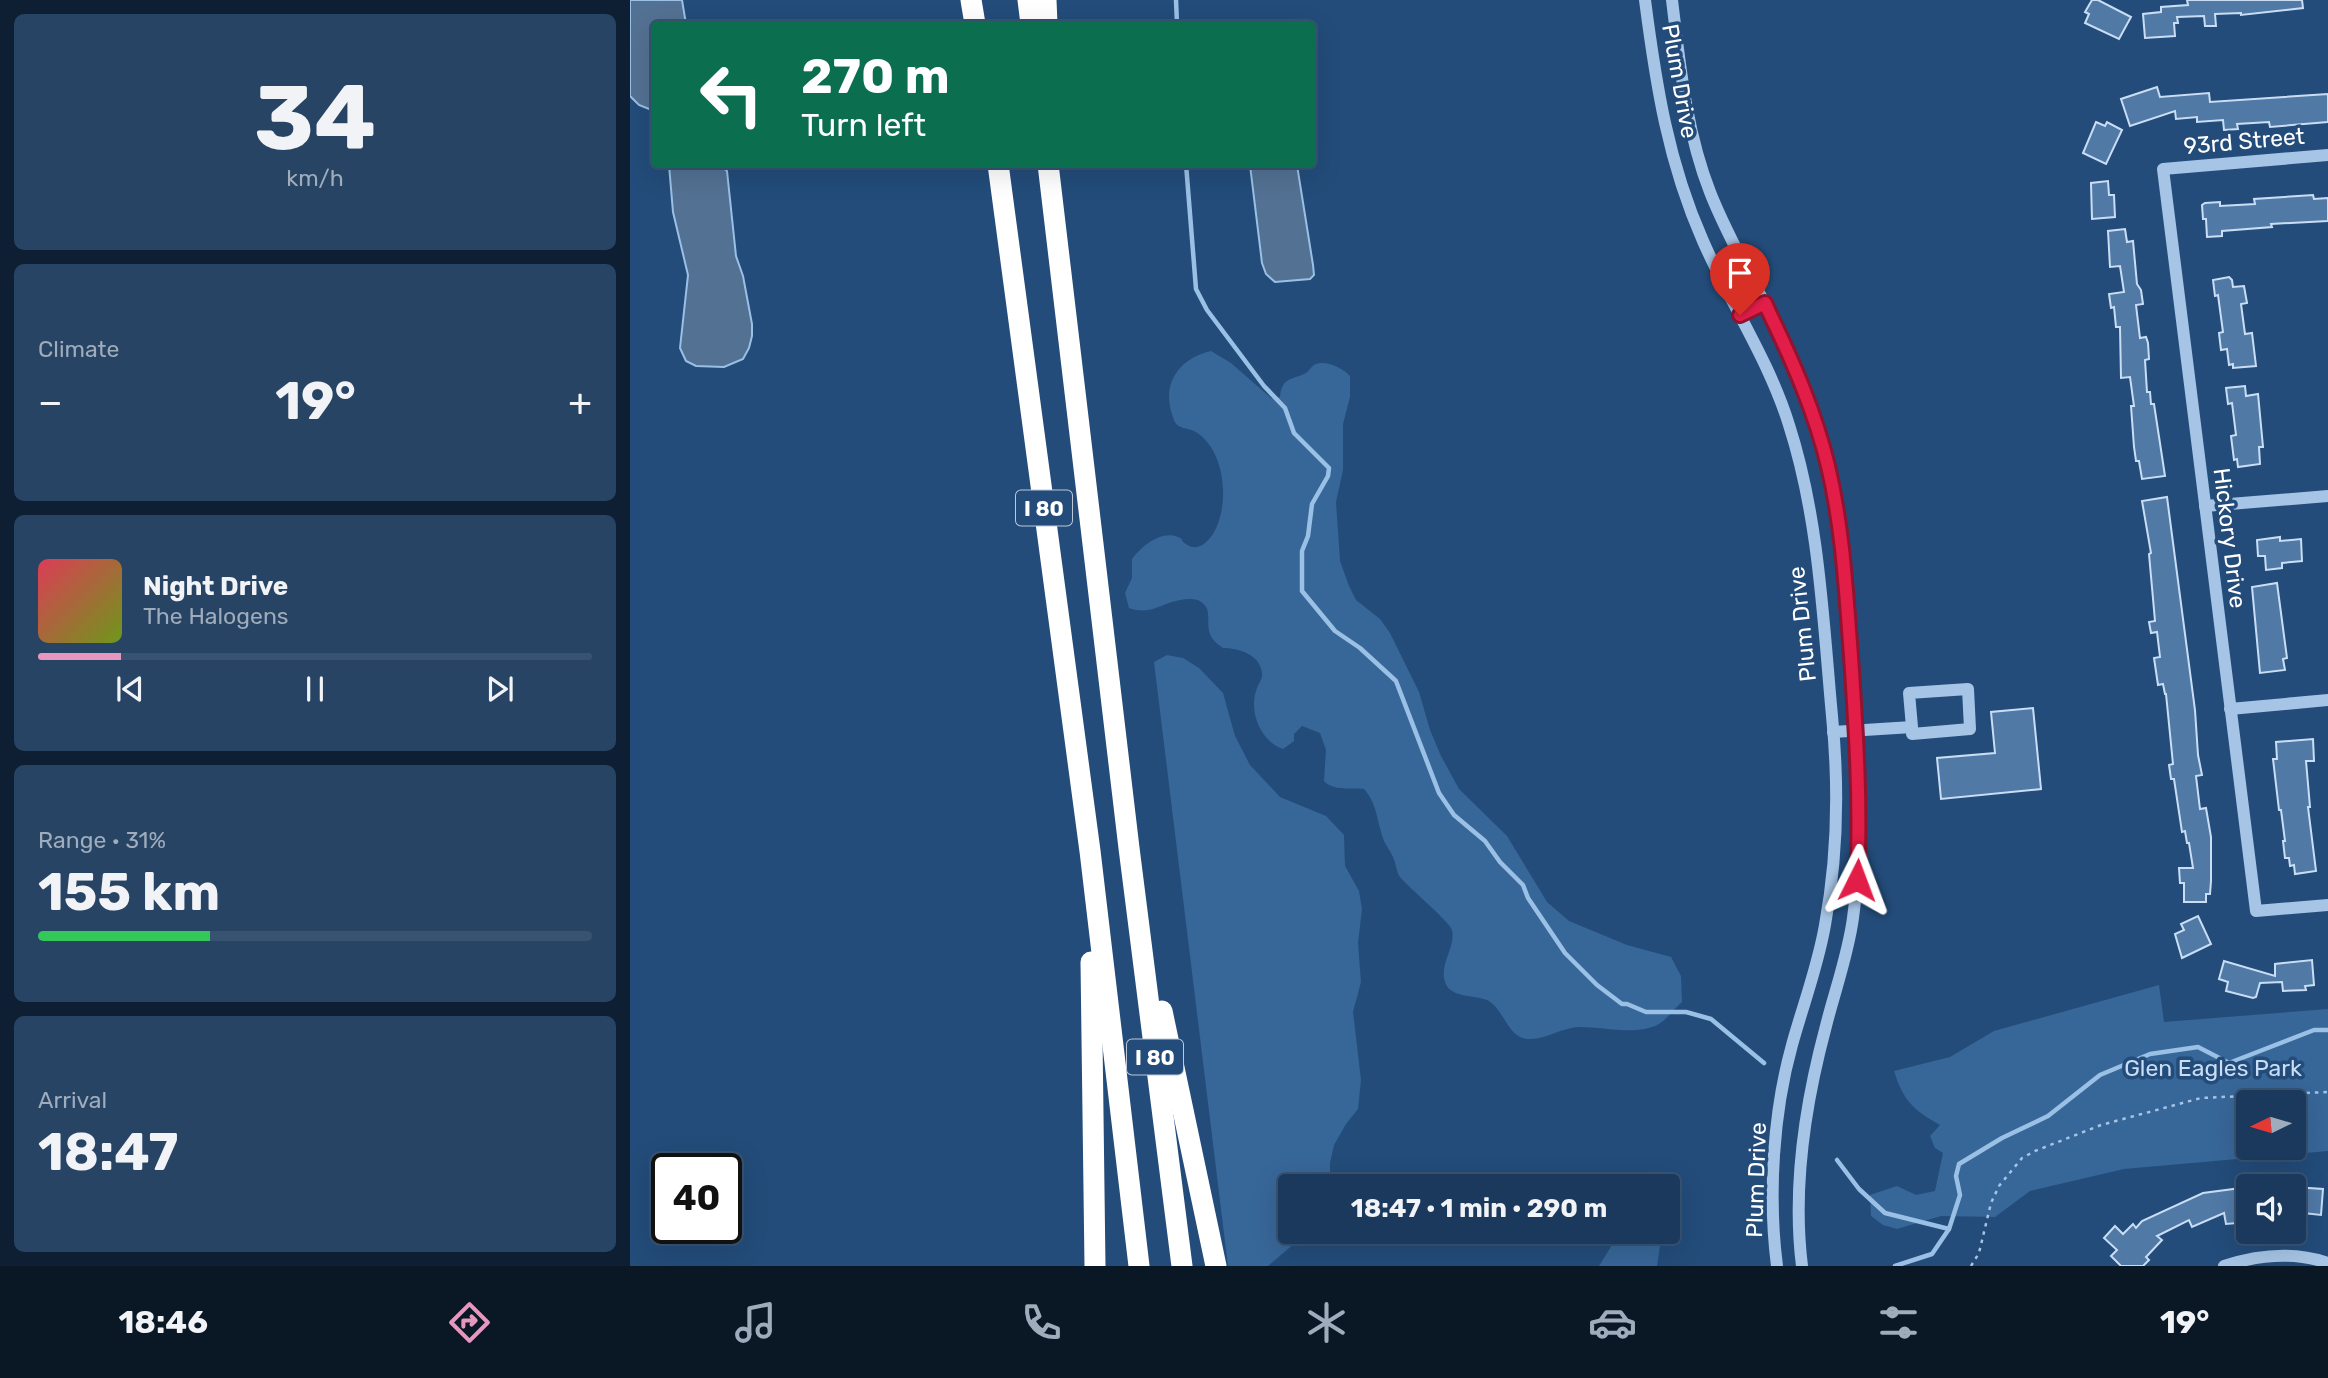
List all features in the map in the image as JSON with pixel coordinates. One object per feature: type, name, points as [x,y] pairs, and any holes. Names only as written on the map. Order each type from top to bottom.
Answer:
[{"type":"highway","points":[[973,0],[976,21]]},
{"type":"highway","points":[[1028,0],[1031,21]]},
{"type":"highway","points":[[1046,0],[1046,21]]},
{"type":"highway","name":"I 80","points":[[999,168],[1090,851],[1139,1266]]},
{"type":"highway","name":"I 80","points":[[1050,168],[1129,848],[1182,1266]]},
{"type":"highway","points":[[1129,848],[1216,1266]]},
{"type":"highway","points":[[1090,851],[1094,1266]]},
{"type":"street","name":"Plum Drive","points":[[1645,0],[1657,91],[1673,163],[1704,245],[1776,387],[1789,423],[1805,484],[1815,552],[1838,799],[1833,883],[1817,960],[1791,1046],[1777,1128],[1773,1201],[1777,1266]]},
{"type":"street","name":"Plum Drive","points":[[1672,0],[1687,107],[1700,165],[1729,235],[1801,380],[1821,440],[1837,506],[1843,550],[1860,792],[1857,880],[1853,920],[1808,1107],[1800,1174],[1798,1230],[1802,1266]]},
{"type":"street","name":"93rd Street","points":[[2163,169],[2328,155]]},
{"type":"street","name":"Hickory Drive","points":[[2163,169],[2256,911],[2328,905]]},
{"type":"street","points":[[1740,315],[1765,303]]},
{"type":"street","points":[[2205,506],[2328,496]]},
{"type":"street","points":[[1968,688],[1970,729],[1912,734],[1912,727],[1909,693],[1968,688]]},
{"type":"street","points":[[2230,709],[2328,701]]},
{"type":"street","points":[[1833,732],[1912,727]]},
{"type":"street","points":[[1774,1171],[1800,1174]]},
{"type":"street","points":[[2224,1266],[2293,1254],[2328,1263]]},
{"type":"path","points":[[1971,1266],[1979,1252],[1991,1203],[1999,1186],[2022,1158],[2035,1151],[2101,1125],[2201,1097],[2328,1092]]},
{"type":"green space","points":[[1211,351],[1231,363],[1271,398],[1280,397],[1286,382],[1306,373],[1318,363],[1334,365],[1350,376],[1350,397],[1343,424],[1343,470],[1336,502],[1340,561],[1349,586],[1356,600],[1380,619],[1390,633],[1419,692],[1441,756],[1459,789],[1507,836],[1547,902],[1569,921],[1627,945],[1671,957],[1681,976],[1682,1002],[1659,1024],[1641,1030],[1573,1028],[1541,1038],[1528,1039],[1515,1034],[1498,1009],[1487,1000],[1452,991],[1445,982],[1444,975],[1453,936],[1450,926],[1400,877],[1384,841],[1374,806],[1364,789],[1337,788],[1324,781],[1326,750],[1320,733],[1302,726],[1294,734],[1294,741],[1283,749],[1268,739],[1258,724],[1254,706],[1262,677],[1260,666],[1247,653],[1223,648],[1215,641],[1209,629],[1207,609],[1201,602],[1191,599],[1146,610],[1129,608],[1125,593],[1132,578],[1132,559],[1152,541],[1165,536],[1178,537],[1191,547],[1201,546],[1209,540],[1221,514],[1222,475],[1213,450],[1196,432],[1176,423],[1169,396],[1174,376],[1181,367],[1189,360]]},
{"type":"green space","points":[[1167,655],[1183,658],[1199,668],[1223,693],[1235,736],[1250,765],[1280,797],[1326,816],[1344,835],[1345,866],[1359,891],[1362,909],[1358,943],[1361,982],[1353,1012],[1361,1080],[1358,1109],[1334,1145],[1330,1174],[1278,1174],[1278,1244],[1294,1244],[1268,1266],[1228,1266],[1154,662]]},
{"type":"green space","name":"Glen Eagles Park","points":[[2159,985],[2164,1022],[2328,1009],[2328,1151],[2306,1153],[2306,1090],[2236,1090],[2236,1159],[2124,1169],[2030,1191],[1995,1217],[1941,1216],[1897,1229],[1883,1225],[1871,1216],[1870,1195],[1897,1186],[1916,1195],[1935,1191],[1943,1153],[1935,1148],[1930,1136],[1940,1125],[1910,1103],[1901,1090],[1894,1071],[1950,1057],[1994,1031]]},
{"type":"green space","points":[[1613,1244],[1660,1244],[1657,1266],[1599,1266]]},
{"type":"shaded area","points":[[630,0],[682,0],[686,21],[651,21],[651,110],[639,105],[630,96]]},
{"type":"shaded area","points":[[669,168],[723,168],[727,171],[736,256],[743,276],[752,336],[743,359],[724,367],[696,366],[686,361],[680,348],[688,275],[673,212]]},
{"type":"shaded area","points":[[1250,168],[1297,168],[1314,275],[1310,279],[1275,282],[1266,274],[1262,263]]},
{"type":"building","points":[[2092,0],[2098,0],[2131,17],[2119,39],[2085,23],[2089,14],[2085,12]]},
{"type":"building","points":[[2187,0],[2302,0],[2303,8],[2241,15],[2215,14],[2216,26],[2205,26],[2204,16],[2177,17],[2178,23],[2174,23],[2175,36],[2145,38],[2143,14],[2161,12],[2161,7],[2188,5]]},
{"type":"building","points":[[2157,87],[2160,97],[2209,93],[2210,102],[2328,94],[2328,122],[2270,127],[2269,122],[2237,124],[2238,129],[2224,130],[2223,120],[2197,122],[2197,117],[2176,119],[2175,111],[2130,126],[2121,99]]},
{"type":"building","points":[[2096,122],[2105,126],[2107,122],[2122,130],[2106,164],[2083,153]]},
{"type":"building","points":[[2108,181],[2109,195],[2114,195],[2115,217],[2092,219],[2091,183]]},
{"type":"building","points":[[2313,195],[2314,199],[2328,198],[2328,221],[2271,224],[2272,227],[2222,231],[2222,236],[2207,237],[2202,205],[2205,203],[2220,202],[2220,206],[2255,204],[2254,199]]},
{"type":"building","points":[[2125,229],[2127,242],[2133,241],[2137,284],[2141,290],[2143,304],[2136,305],[2140,338],[2146,337],[2148,343],[2149,359],[2145,360],[2147,392],[2150,392],[2151,404],[2154,404],[2165,476],[2142,479],[2134,447],[2131,406],[2134,406],[2130,377],[2121,378],[2120,327],[2116,327],[2114,307],[2111,308],[2109,294],[2124,292],[2120,266],[2110,267],[2108,231]]},
{"type":"building","points":[[2229,277],[2233,287],[2244,286],[2247,303],[2241,304],[2245,334],[2252,333],[2256,366],[2233,368],[2233,364],[2229,365],[2227,349],[2221,350],[2219,333],[2223,332],[2213,280]]},
{"type":"building","points":[[2245,386],[2246,396],[2258,394],[2263,447],[2259,447],[2260,464],[2238,467],[2237,459],[2234,460],[2231,436],[2236,435],[2232,403],[2228,404],[2226,388]]},
{"type":"building","points":[[2167,497],[2202,775],[2196,776],[2200,809],[2206,808],[2211,837],[2210,894],[2206,894],[2206,902],[2184,902],[2184,883],[2180,883],[2179,868],[2193,868],[2189,843],[2185,831],[2182,832],[2174,779],[2171,779],[2169,765],[2173,764],[2166,694],[2163,684],[2158,685],[2154,658],[2160,657],[2157,632],[2151,633],[2149,622],[2155,621],[2151,553],[2142,501]]},
{"type":"building","points":[[2280,537],[2280,541],[2301,539],[2302,561],[2282,563],[2282,568],[2266,570],[2265,556],[2258,556],[2257,540]]},
{"type":"building","points":[[2277,583],[2287,658],[2283,659],[2285,670],[2260,673],[2252,587]]},
{"type":"building","points":[[2033,708],[2041,789],[1941,799],[1937,758],[1995,753],[1991,712]]},
{"type":"building","points":[[2313,739],[2314,761],[2306,761],[2308,807],[2316,871],[2295,874],[2294,865],[2290,866],[2289,858],[2285,858],[2273,759],[2277,759],[2276,742]]},
{"type":"building","points":[[2198,916],[2211,944],[2182,958],[2175,934],[2184,930],[2181,924]]},
{"type":"building","points":[[2312,960],[2314,985],[2305,986],[2306,990],[2283,991],[2282,982],[2260,983],[2256,997],[2253,998],[2226,991],[2228,982],[2219,979],[2224,961],[2275,976],[2275,964]]},
{"type":"building","points":[[2306,1188],[2323,1189],[2321,1215],[2306,1213]]},
{"type":"building","points":[[2236,1189],[2236,1223],[2226,1224],[2224,1213],[2192,1227],[2189,1220],[2157,1236],[2162,1240],[2146,1257],[2149,1260],[2143,1266],[2121,1266],[2111,1256],[2117,1250],[2104,1238],[2115,1226],[2123,1234],[2133,1224],[2136,1228],[2142,1221],[2203,1193]]},
{"type":"waterway","points":[[1176,0],[1177,21]]},
{"type":"waterway","points":[[1186,168],[1196,289],[1207,310],[1264,386],[1285,408],[1294,433],[1329,468],[1328,476],[1312,504],[1308,536],[1302,551],[1302,591],[1335,631],[1360,648],[1396,681],[1439,793],[1454,815],[1485,841],[1500,862],[1523,885],[1528,898],[1565,953],[1597,985],[1622,1004],[1646,1012],[1686,1012],[1711,1019],[1764,1063]]},
{"type":"waterway","points":[[1895,1266],[1932,1254],[1949,1229],[1960,1195],[1956,1176],[1959,1164],[2002,1138],[2048,1116],[2100,1075],[2150,1054],[2198,1047],[2229,1063],[2314,1030],[2328,1030]]},
{"type":"waterway","points":[[1837,1160],[1859,1189],[1885,1213],[1949,1229]]},
{"type":"route","points":[[1740,315],[1765,303],[1801,380],[1818,428],[1837,506],[1843,550],[1860,792],[1857,880]]}]
